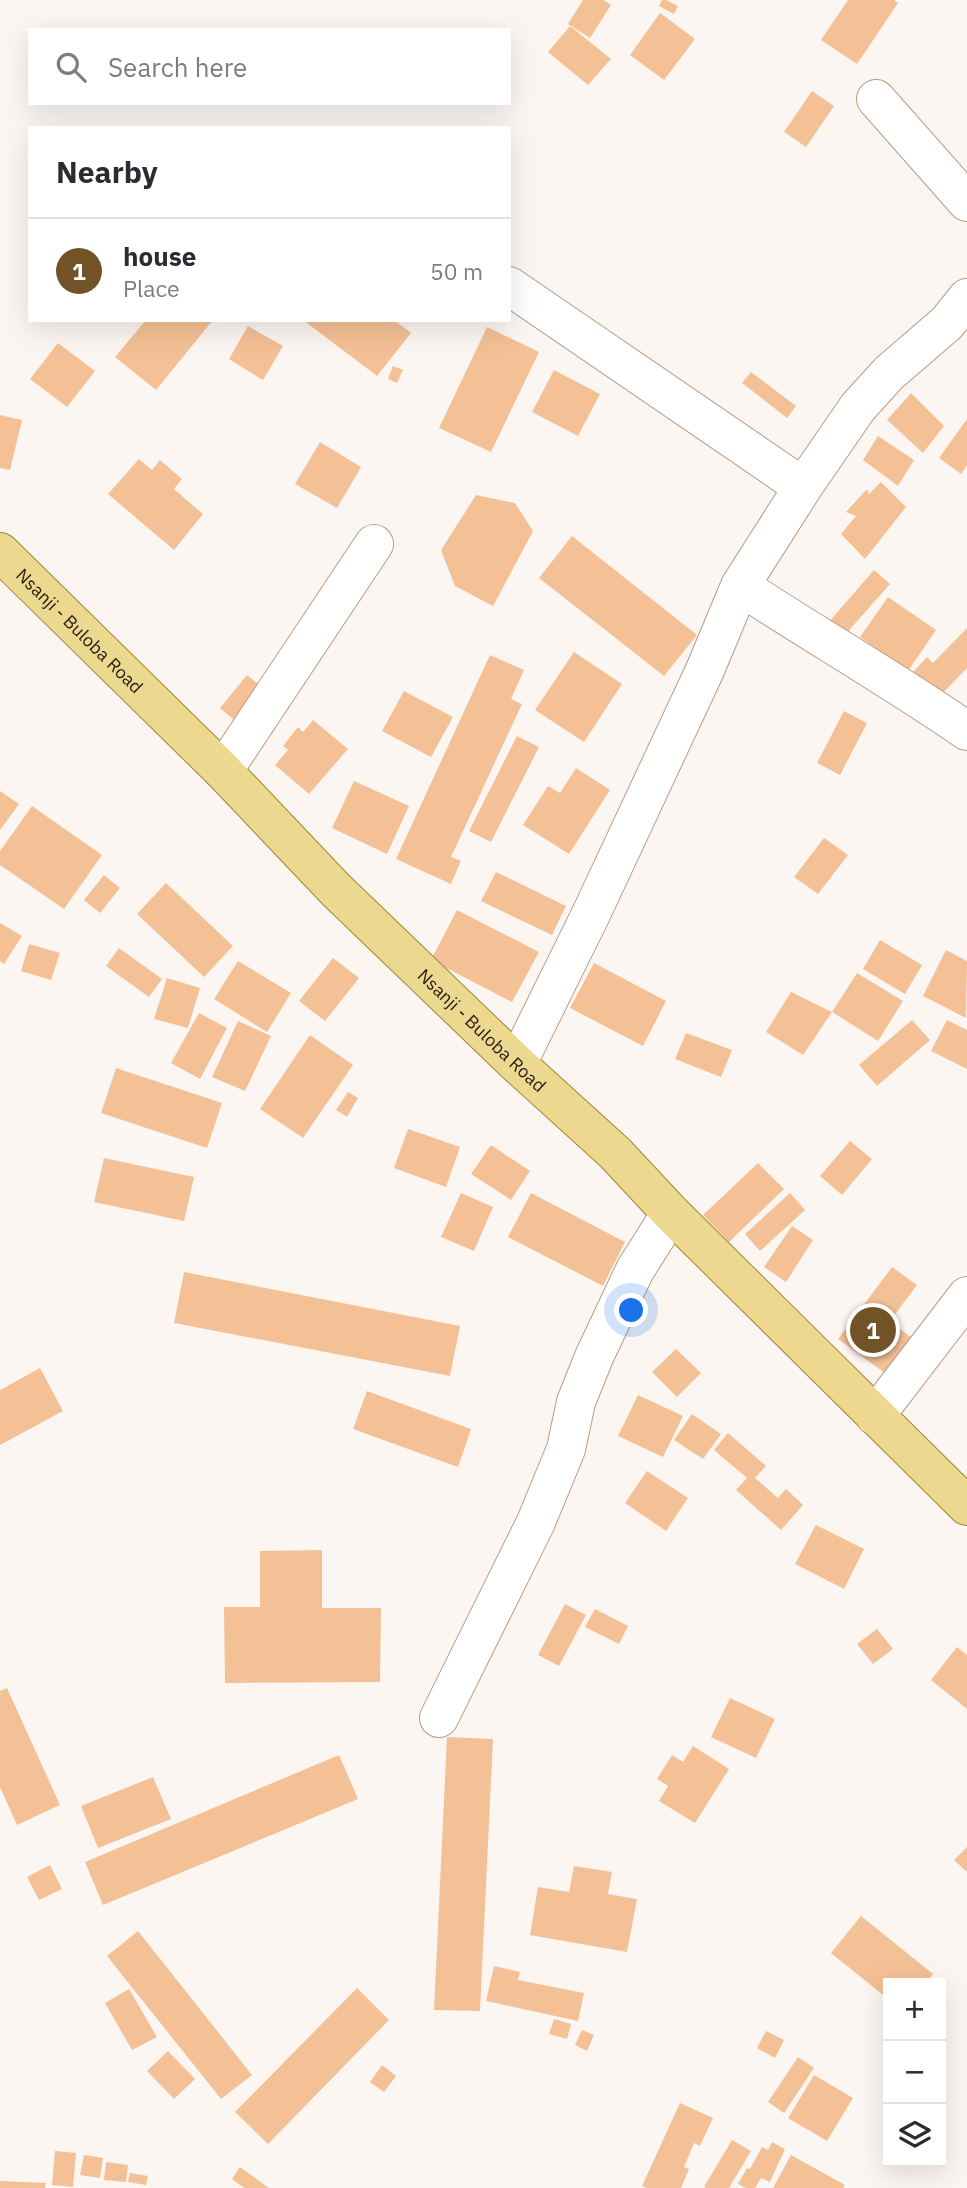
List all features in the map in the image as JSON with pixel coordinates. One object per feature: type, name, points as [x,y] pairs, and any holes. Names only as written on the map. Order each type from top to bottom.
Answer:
[{"type":"main road","name":"Nsanji - Buloba Road","points":[[0,552],[223,771],[336,890],[517,1064],[615,1153],[671,1213],[967,1506]]},
{"type":"street","points":[[876,99],[967,202]]},
{"type":"street","points":[[511,287],[803,487]]},
{"type":"street","points":[[517,1064],[597,902],[705,670],[740,586],[858,407],[889,373],[947,323],[967,298]]},
{"type":"street","points":[[223,771],[373,544]]},
{"type":"street","points":[[740,586],[967,731]]},
{"type":"street","points":[[439,1718],[536,1522],[566,1449],[576,1402],[594,1357],[635,1270],[671,1213]]},
{"type":"street","points":[[875,1416],[967,1296]]},
{"type":"building","points":[[583,0],[604,0],[611,5],[590,38],[568,24]]},
{"type":"building","points":[[662,0],[678,6],[674,14],[659,6]]},
{"type":"building","points":[[848,0],[894,0],[898,3],[857,64],[821,40]]},
{"type":"building","points":[[660,13],[695,39],[664,80],[630,55]]},
{"type":"building","points":[[570,26],[611,59],[588,85],[548,52]]},
{"type":"building","points":[[812,91],[834,106],[806,147],[784,132]]},
{"type":"building","points":[[144,322],[211,322],[156,390],[115,357]]},
{"type":"building","points":[[306,322],[397,322],[411,333],[377,376]]},
{"type":"building","points":[[248,326],[283,346],[263,380],[229,359]]},
{"type":"building","points":[[487,327],[539,352],[491,452],[439,428]]},
{"type":"building","points":[[58,343],[95,371],[67,407],[30,379]]},
{"type":"building","points":[[393,366],[403,370],[397,383],[388,379]]},
{"type":"building","points":[[554,370],[600,394],[578,436],[532,412]]},
{"type":"building","points":[[751,372],[796,406],[787,418],[742,383]]},
{"type":"building","points":[[911,393],[944,426],[923,453],[887,420]]},
{"type":"building","points":[[0,415],[22,420],[10,470],[0,468]]},
{"type":"building","points":[[967,419],[967,465],[961,474],[939,458]]},
{"type":"building","points":[[878,436],[914,460],[898,486],[863,460]]},
{"type":"building","points":[[320,442],[361,467],[337,508],[295,484]]},
{"type":"building","points":[[139,459],[152,470],[160,460],[182,479],[174,489],[203,514],[174,550],[108,494]]},
{"type":"building","points":[[881,482],[906,507],[865,559],[841,534],[856,516],[846,512],[867,489],[869,494]]},
{"type":"building","points":[[476,495],[515,503],[533,531],[493,606],[455,586],[441,550]]},
{"type":"building","points":[[572,536],[697,635],[664,676],[539,578]]},
{"type":"building","points":[[874,570],[890,584],[844,636],[828,623]]},
{"type":"building","points":[[888,597],[936,630],[908,671],[860,637]]},
{"type":"building","points":[[967,628],[967,668],[938,698],[912,673],[927,657],[933,663]]},
{"type":"building","points":[[574,652],[622,684],[584,742],[535,710]]},
{"type":"building","points":[[490,655],[524,670],[511,699],[522,704],[451,857],[461,861],[451,884],[396,859]]},
{"type":"building","points":[[247,675],[268,692],[241,726],[220,708]]},
{"type":"building","points":[[404,691],[453,717],[431,757],[382,731]]},
{"type":"building","points":[[844,711],[867,723],[840,775],[817,763]]},
{"type":"building","points":[[313,720],[348,749],[309,794],[275,765],[288,750],[283,746],[298,727],[303,732]]},
{"type":"building","points":[[517,736],[539,747],[491,842],[469,831]]},
{"type":"building","points":[[576,768],[610,790],[569,854],[523,825],[548,786],[560,793]]},
{"type":"building","points":[[354,781],[409,806],[387,854],[332,828]]},
{"type":"building","points":[[0,791],[19,804],[0,830]]},
{"type":"building","points":[[32,806],[102,855],[64,909],[0,865],[0,851]]},
{"type":"building","points":[[824,838],[848,855],[818,894],[794,877]]},
{"type":"building","points":[[496,872],[566,906],[552,935],[481,901]]},
{"type":"building","points":[[104,875],[120,888],[100,913],[84,900]]},
{"type":"building","points":[[166,883],[233,946],[204,977],[137,914]]},
{"type":"building","points":[[457,910],[539,952],[512,1002],[431,960]]},
{"type":"building","points":[[0,923],[22,936],[4,964],[0,961]]},
{"type":"building","points":[[880,940],[922,965],[905,994],[863,969]]},
{"type":"building","points":[[29,944],[60,953],[51,980],[21,971]]},
{"type":"building","points":[[119,948],[162,979],[149,997],[106,966]]},
{"type":"building","points":[[946,950],[967,961],[966,1018],[923,996]]},
{"type":"building","points":[[333,958],[359,978],[325,1021],[299,1001]]},
{"type":"building","points":[[238,961],[291,993],[267,1032],[214,999]]},
{"type":"building","points":[[594,963],[666,1001],[643,1046],[570,1008]]},
{"type":"building","points":[[857,973],[903,1001],[878,1041],[832,1012]]},
{"type":"building","points":[[167,978],[200,988],[188,1028],[154,1019]]},
{"type":"building","points":[[791,992],[832,1012],[803,1055],[766,1032]]},
{"type":"building","points":[[199,1013],[227,1028],[200,1079],[171,1063]]},
{"type":"building","points":[[912,1020],[930,1040],[877,1086],[859,1065]]},
{"type":"building","points":[[947,1020],[967,1030],[967,1069],[931,1051]]},
{"type":"building","points":[[238,1021],[271,1036],[245,1091],[212,1077]]},
{"type":"building","points":[[686,1033],[732,1050],[721,1077],[675,1059]]},
{"type":"building","points":[[310,1035],[353,1065],[303,1138],[260,1109]]},
{"type":"building","points":[[116,1068],[222,1103],[207,1148],[101,1113]]},
{"type":"building","points":[[348,1092],[358,1098],[347,1117],[336,1110]]},
{"type":"building","points":[[408,1129],[460,1147],[446,1187],[394,1168]]},
{"type":"building","points":[[850,1141],[872,1159],[842,1195],[820,1176]]},
{"type":"building","points":[[491,1145],[530,1171],[511,1200],[471,1174]]},
{"type":"building","points":[[104,1158],[194,1177],[184,1221],[94,1202]]},
{"type":"building","points":[[758,1163],[784,1189],[729,1242],[703,1215]]},
{"type":"building","points":[[461,1193],[493,1207],[474,1251],[441,1237]]},
{"type":"building","points":[[531,1193],[625,1242],[603,1286],[508,1237]]},
{"type":"building","points":[[790,1193],[805,1210],[760,1251],[745,1234]]},
{"type":"building","points":[[792,1226],[813,1240],[786,1282],[764,1267]]},
{"type":"building","points":[[892,1267],[917,1285],[890,1321],[922,1346],[896,1381],[838,1339]]},
{"type":"building","points":[[184,1272],[460,1326],[450,1376],[174,1323]]},
{"type":"building","points":[[676,1349],[701,1373],[677,1397],[652,1372]]},
{"type":"building","points":[[40,1368],[63,1411],[0,1445],[0,1390]]},
{"type":"building","points":[[367,1391],[471,1429],[458,1467],[353,1429]]},
{"type":"building","points":[[638,1395],[683,1416],[663,1457],[618,1436]]},
{"type":"building","points":[[692,1414],[721,1434],[703,1459],[674,1440]]},
{"type":"building","points":[[728,1433],[766,1466],[755,1478],[778,1498],[786,1489],[803,1505],[781,1530],[736,1490],[747,1478],[714,1450]]},
{"type":"building","points":[[647,1471],[688,1498],[666,1531],[625,1503]]},
{"type":"building","points":[[816,1525],[864,1549],[844,1589],[795,1564]]},
{"type":"building","points":[[322,1550],[322,1608],[381,1608],[380,1682],[225,1683],[224,1607],[260,1607],[260,1551]]},
{"type":"building","points":[[565,1604],[586,1615],[559,1666],[538,1655]]},
{"type":"building","points":[[595,1609],[628,1626],[619,1644],[585,1627]]},
{"type":"building","points":[[877,1629],[893,1649],[873,1664],[857,1644]]},
{"type":"building","points":[[957,1647],[967,1655],[967,1709],[931,1680]]},
{"type":"building","points":[[7,1688],[60,1805],[17,1825],[0,1787],[0,1691]]},
{"type":"building","points":[[730,1698],[775,1719],[756,1758],[711,1737]]},
{"type":"building","points":[[447,1737],[493,1739],[480,2011],[434,2010]]},
{"type":"building","points":[[693,1746],[729,1769],[695,1823],[659,1801],[668,1786],[657,1779],[672,1755],[683,1762]]},
{"type":"building","points":[[339,1755],[358,1799],[103,1905],[85,1862]]},
{"type":"building","points":[[153,1777],[171,1819],[98,1848],[81,1806]]},
{"type":"building","points":[[967,1847],[967,1872],[954,1860]]},
{"type":"building","points":[[50,1865],[62,1889],[39,1900],[27,1877]]},
{"type":"building","points":[[574,1866],[612,1872],[608,1894],[637,1899],[627,1952],[530,1935],[538,1887],[569,1892]]},
{"type":"building","points":[[861,1916],[933,1974],[930,1978],[883,1978],[883,1995],[831,1953]]},
{"type":"building","points":[[138,1931],[252,2075],[221,2099],[107,1956]]},
{"type":"building","points":[[494,1966],[520,1972],[518,1980],[584,1993],[578,2021],[486,2001]]},
{"type":"building","points":[[357,1988],[389,2020],[268,2144],[235,2112]]},
{"type":"building","points":[[129,1989],[157,2037],[132,2050],[105,2003]]},
{"type":"building","points":[[554,2019],[571,2024],[567,2039],[549,2034]]},
{"type":"building","points":[[582,2030],[594,2035],[587,2051],[575,2045]]},
{"type":"building","points":[[766,2031],[784,2040],[775,2058],[757,2048]]},
{"type":"building","points":[[168,2051],[195,2079],[174,2099],[147,2071]]},
{"type":"building","points":[[798,2057],[814,2068],[784,2113],[768,2102]]},
{"type":"building","points":[[382,2065],[396,2076],[384,2092],[370,2082]]},
{"type":"building","points":[[814,2075],[853,2098],[827,2141],[788,2118]]},
{"type":"building","points":[[680,2103],[713,2118],[700,2146],[694,2143],[684,2167],[689,2169],[681,2188],[642,2186]]},
{"type":"building","points":[[732,2140],[751,2151],[729,2188],[704,2187]]},
{"type":"building","points":[[772,2142],[785,2149],[770,2182],[761,2178],[755,2188],[738,2184],[762,2147],[768,2150]]},
{"type":"building","points":[[55,2151],[76,2153],[73,2187],[52,2185]]},
{"type":"building","points":[[84,2155],[103,2158],[100,2178],[80,2175]]},
{"type":"building","points":[[791,2155],[845,2185],[843,2188],[773,2188]]},
{"type":"building","points":[[106,2162],[128,2165],[126,2182],[104,2180]]},
{"type":"building","points":[[240,2167],[269,2188],[244,2188],[232,2179]]},
{"type":"building","points":[[130,2173],[148,2176],[146,2185],[128,2182]]},
{"type":"building","points":[[0,2181],[46,2183],[45,2188],[0,2188]]},
{"type":"place","name":"house","points":[[873,1330]]}]
